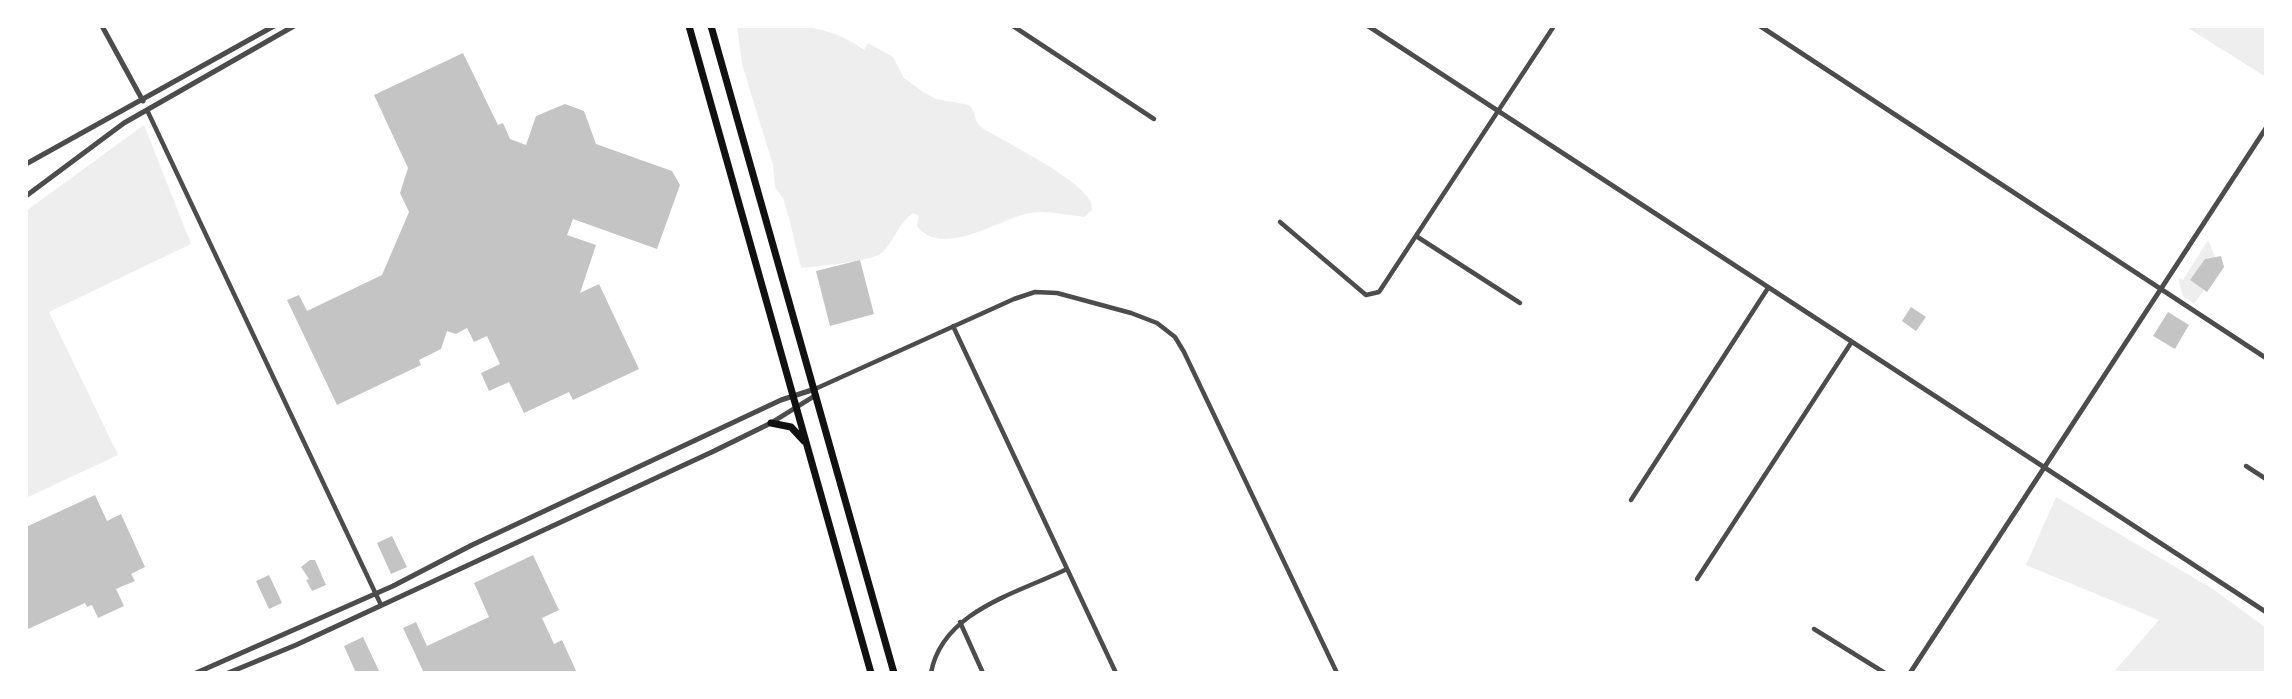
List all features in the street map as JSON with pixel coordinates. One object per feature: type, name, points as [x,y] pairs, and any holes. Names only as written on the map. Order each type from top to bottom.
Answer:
[{"type":"highway","points":[[689,26],[871,673]]},
{"type":"highway","points":[[711,26],[894,673]]},
{"type":"highway","points":[[771,423],[791,428],[807,444]]},
{"type":"street","points":[[102,26],[147,110],[381,605]]},
{"type":"street","points":[[26,164],[274,26]]},
{"type":"street","points":[[26,196],[104,137],[294,26]]},
{"type":"street","points":[[1013,26],[1154,119]]},
{"type":"street","points":[[1368,26],[2266,612]]},
{"type":"street","points":[[1280,222],[1366,295],[1379,292],[1554,26]]},
{"type":"street","points":[[1760,26],[2266,358]]},
{"type":"street","points":[[1910,673],[2266,128]]},
{"type":"street","points":[[1416,236],[1520,303]]},
{"type":"street","points":[[1631,500],[1769,288]]},
{"type":"street","points":[[228,673],[381,605],[771,423],[816,392],[953,326],[1035,292],[1057,293],[1131,313],[1157,323],[1175,337],[1337,673]]},
{"type":"street","points":[[953,326],[1116,673]]},
{"type":"street","points":[[1697,579],[1851,343]]},
{"type":"street","points":[[196,673],[375,594],[712,432],[794,396],[816,392]]},
{"type":"street","points":[[2246,466],[2266,479]]},
{"type":"street","points":[[931,673],[942,643],[960,622],[1067,569]]},
{"type":"street","points":[[960,622],[984,673]]},
{"type":"street","points":[[1814,629],[1885,673]]},
{"type":"shaded area","points":[[737,26],[803,27],[834,34],[864,50],[868,43],[893,57],[904,78],[923,92],[936,99],[969,105],[981,127],[1046,164],[1080,188],[1089,200],[1092,210],[1084,217],[1049,212],[1029,213],[970,234],[941,239],[928,235],[917,226],[919,216],[913,213],[904,221],[883,252],[877,255],[844,263],[801,268],[783,198],[775,187],[773,165],[742,64]]},
{"type":"shaded area","points":[[2185,26],[2266,26],[2266,77]]},
{"type":"shaded area","points":[[144,125],[191,244],[49,312],[118,455],[26,498],[26,211]]},
{"type":"shaded area","points":[[2208,240],[2215,257],[2205,259],[2191,280],[2204,290],[2194,304],[2183,296],[2178,278],[2183,280]]},
{"type":"shaded area","points":[[2056,497],[2213,589],[2266,628],[2266,673],[2113,673],[2159,620],[2026,565]]},
{"type":"building","points":[[463,53],[498,125],[503,123],[510,139],[526,145],[536,116],[565,104],[584,111],[596,144],[672,171],[680,185],[657,249],[573,219],[567,235],[596,245],[580,293],[599,284],[639,369],[573,400],[569,392],[524,413],[509,382],[489,391],[481,373],[500,364],[487,336],[474,342],[467,328],[456,334],[447,331],[441,349],[419,360],[421,365],[337,405],[287,300],[299,295],[307,311],[382,275],[409,212],[400,193],[408,168],[374,95]]},
{"type":"building","points":[[2221,256],[2224,267],[2207,292],[2190,280],[2205,259]]},
{"type":"building","points":[[860,260],[874,314],[830,326],[816,271]]},
{"type":"building","points":[[1911,307],[1926,317],[1916,331],[1902,321]]},
{"type":"building","points":[[2168,312],[2189,325],[2175,349],[2153,336]]},
{"type":"building","points":[[95,495],[107,521],[121,514],[145,567],[131,574],[135,581],[116,589],[124,606],[98,618],[92,605],[87,607],[85,603],[26,630],[26,527]]},
{"type":"building","points":[[392,536],[407,567],[391,574],[377,543]]},
{"type":"building","points":[[533,555],[559,610],[542,618],[554,644],[562,640],[577,673],[424,673],[403,628],[416,622],[427,646],[489,617],[474,583]]},
{"type":"building","points":[[310,560],[315,560],[326,585],[312,591],[306,580],[309,579],[301,567]]},
{"type":"building","points":[[269,575],[282,603],[269,609],[256,581]]},
{"type":"building","points":[[363,637],[380,673],[356,673],[344,646]]}]
